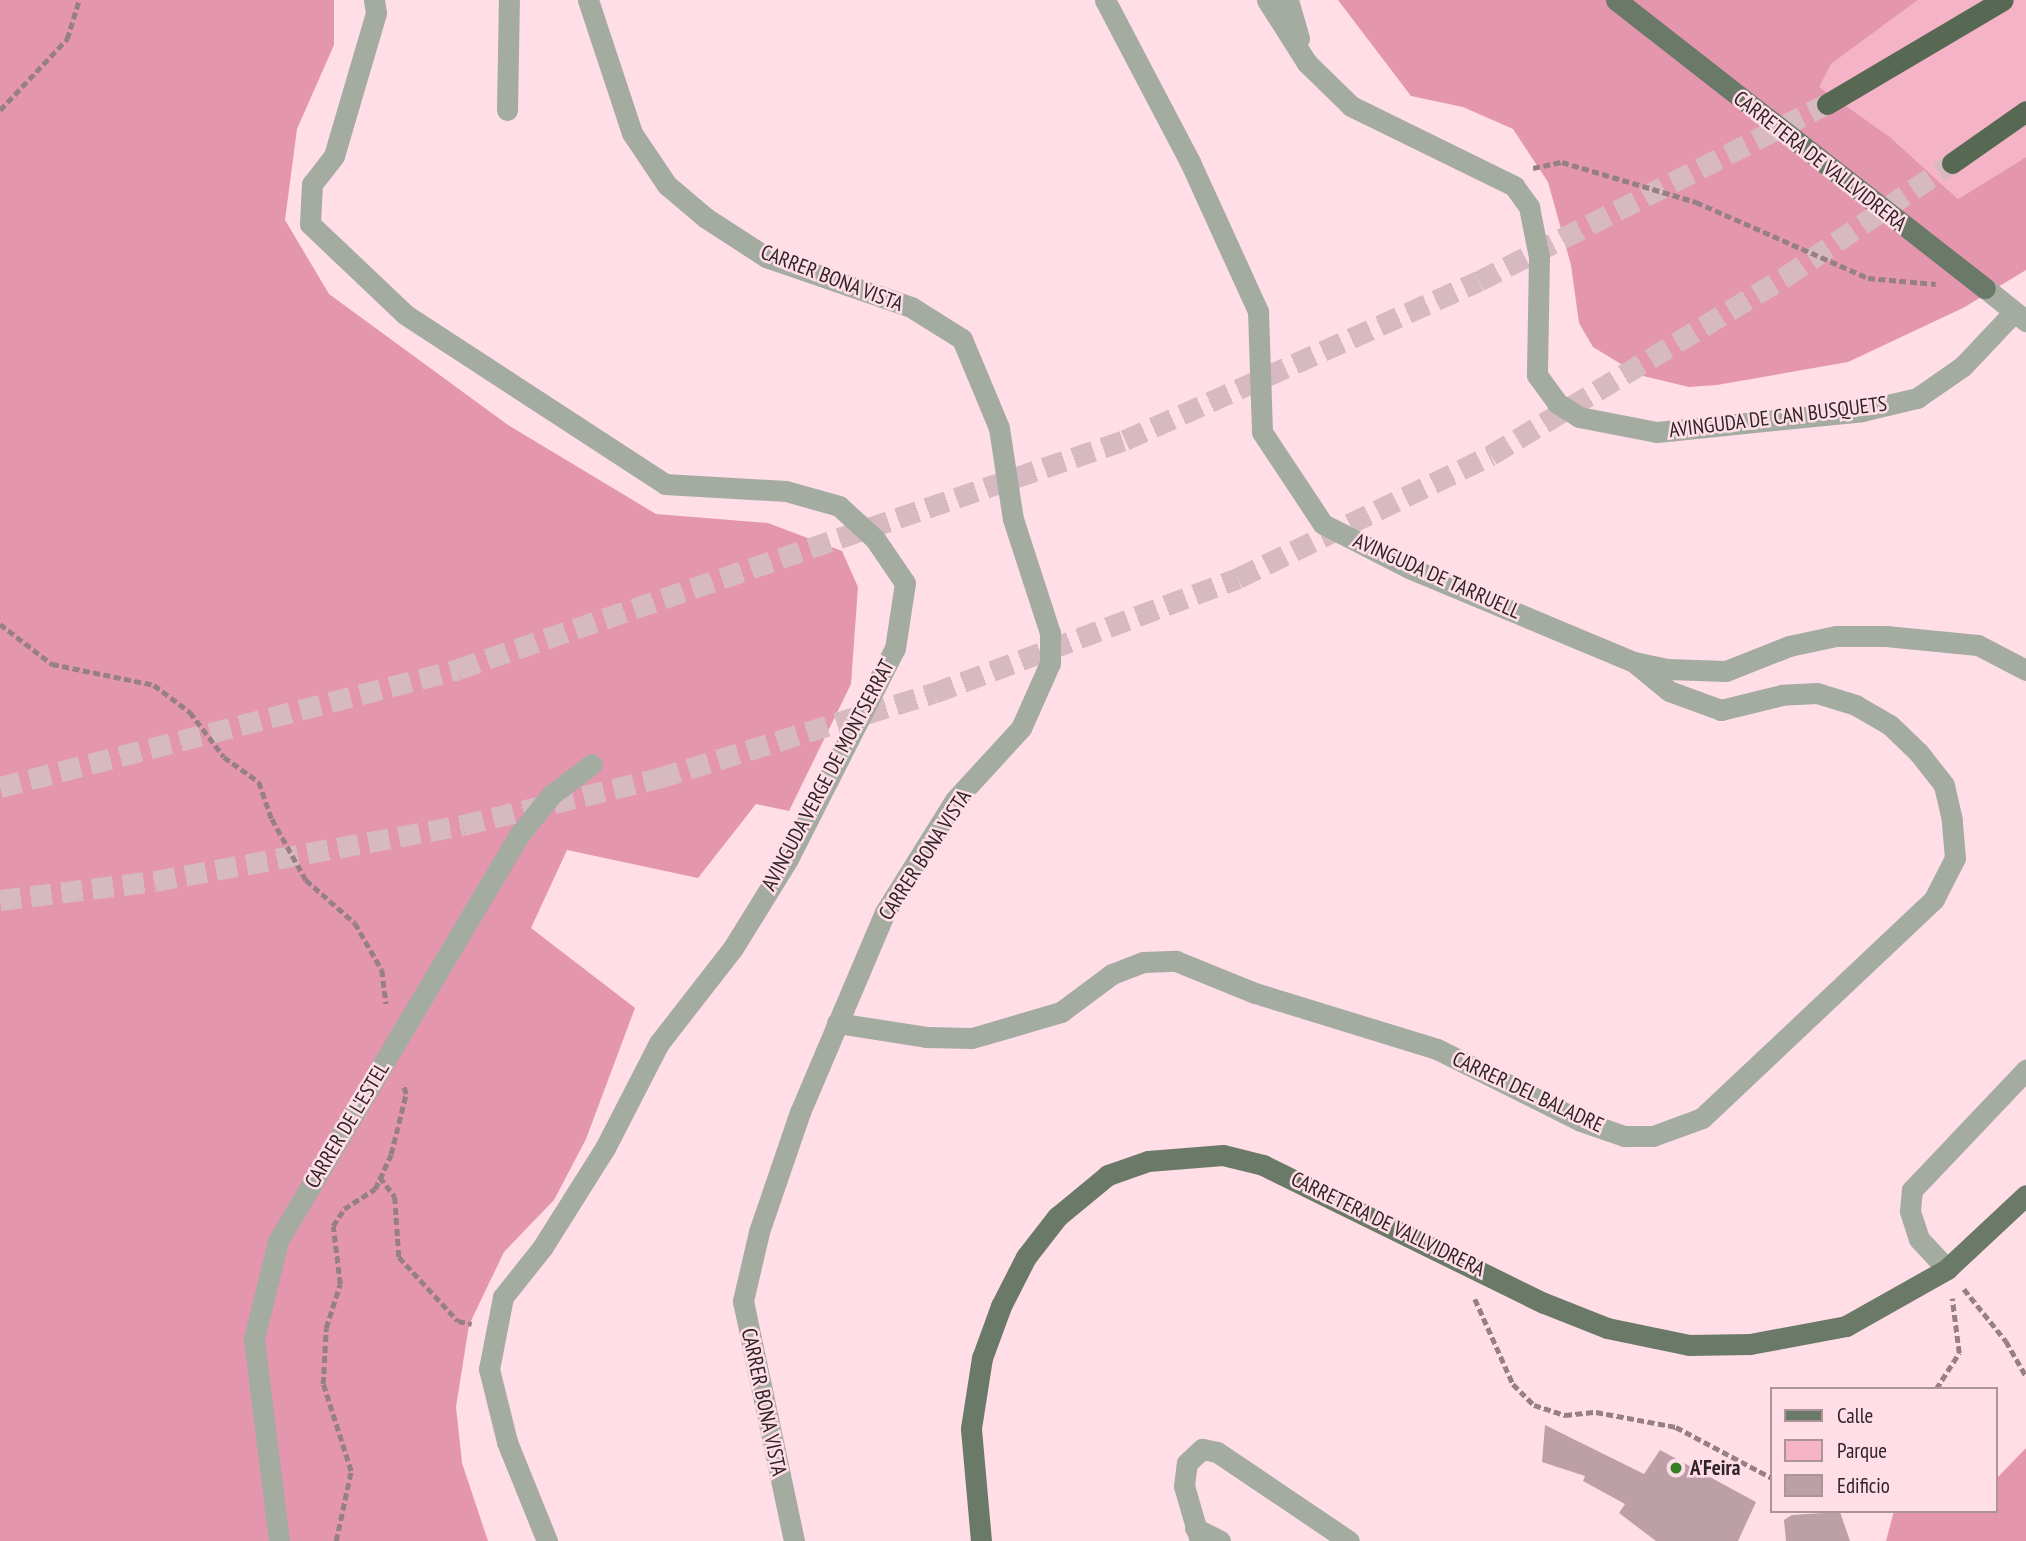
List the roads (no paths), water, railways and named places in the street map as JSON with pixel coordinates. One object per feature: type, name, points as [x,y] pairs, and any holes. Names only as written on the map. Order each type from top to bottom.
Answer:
[{"type":"highway","points":[[1826,104],[1997,3]]},
{"type":"highway","points":[[1952,163],[2026,111]]},
{"type":"main road","name":"CARRETERA DE VALLVIDRERA","points":[[1616,0],[1985,288]]},
{"type":"main road","name":"CARRETERA DE VALLVIDRERA","points":[[981,1541],[971,1428],[990,1331],[1039,1237],[1080,1194],[1108,1175],[1185,1154],[1223,1155],[1301,1179],[1456,1258],[1607,1328],[1660,1341],[1718,1346],[1846,1326],[1947,1269],[2026,1195]]},
{"type":"street","name":"AVINGUDA VERGE DE MONTSERRAT","points":[[374,0],[376,13],[334,156],[312,184],[310,224],[406,315],[665,484],[786,491],[839,506],[875,539],[905,583],[895,648],[788,859],[733,948],[659,1043],[606,1149],[542,1248],[503,1297],[489,1368],[507,1442],[547,1541]]},
{"type":"street","points":[[507,110],[509,0]]},
{"type":"street","name":"CARRER BONA VISTA","points":[[588,0],[632,133],[667,185],[706,218],[766,257],[911,307],[962,340],[999,428],[1013,519],[1044,602],[1050,663],[1036,701],[1021,728],[955,800],[884,912],[800,1112],[743,1301],[794,1541]]},
{"type":"street","name":"AVINGUDA DE TARRUELL","points":[[1105,0],[1190,162],[1258,311],[1262,432],[1323,524],[1409,568],[1634,662],[1695,674],[1726,671],[1790,646],[1836,636],[1886,635],[1978,645],[2026,670]]},
{"type":"street","name":"AVINGUDA DE CAN BUSQUETS","points":[[1267,0],[1307,63],[1351,106],[1381,125],[1498,176],[1529,208],[1537,238],[1537,375],[1557,402],[1579,416],[1616,426],[1657,432],[1729,428],[1917,398],[1963,366],[2020,316]]},
{"type":"street","points":[[1288,0],[1307,63]]},
{"type":"street","name":"CARRETERA DE VALLVIDRERA","points":[[1985,288],[2020,316]]},
{"type":"street","name":"CARRER DEL BALADRE","points":[[837,1023],[926,1037],[972,1038],[1061,1012],[1112,974],[1143,961],[1176,961],[1255,993],[1437,1049],[1581,1121],[1624,1136],[1653,1136],[1702,1118],[1934,899],[1955,858],[1952,820],[1944,785],[1919,753],[1890,725],[1856,705],[1817,693],[1782,695],[1721,710],[1669,691],[1634,662]]},
{"type":"street","name":"CARRER DE L'ESTEL","points":[[279,1541],[254,1339],[278,1241],[520,834],[551,795],[592,764]]},
{"type":"street","points":[[1947,1269],[1919,1239],[1910,1211],[1912,1190],[2026,1070]]},
{"type":"street","points":[[1220,1541],[1194,1537],[1184,1486],[1186,1463],[1202,1449],[1217,1452],[1349,1541]]},
{"type":"tunnel","points":[[0,787],[458,669],[1125,440],[1479,281],[1827,104]]},
{"type":"tunnel","points":[[0,900],[155,881],[463,825],[659,778],[934,693],[1238,578],[1491,455],[1785,277],[1952,163]]},
{"type":"place","name":"A'Feira","points":[[1676,1468]]}]
